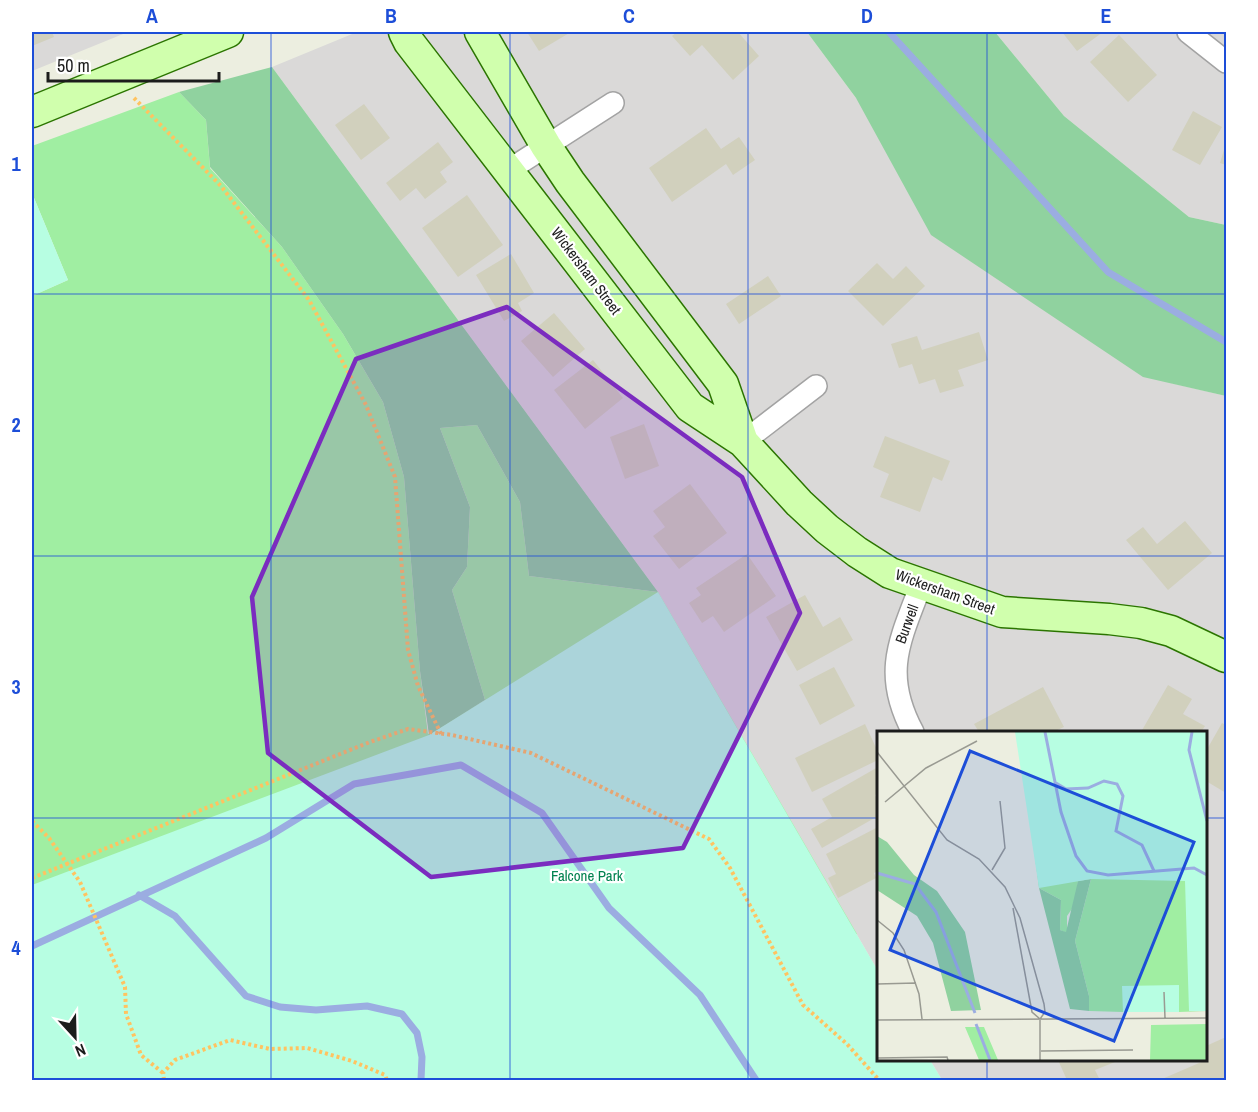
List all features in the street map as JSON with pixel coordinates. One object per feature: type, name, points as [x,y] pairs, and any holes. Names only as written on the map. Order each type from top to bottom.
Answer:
[{"type":"street","points":[[32,112],[228,32]]},
{"type":"street","name":"Wickersham Street","points":[[404,32],[409,42],[690,407],[742,442],[799,503],[857,552],[890,573],[1002,612],[1140,623],[1171,631],[1227,657]]},
{"type":"street","name":"Wickersham Street","points":[[480,32],[546,146],[570,182],[723,384],[742,442]]},
{"type":"street","points":[[1188,32],[1227,63]]},
{"type":"street","points":[[509,170],[613,103]]},
{"type":"street","points":[[742,442],[816,386]]},
{"type":"street","name":"Burwell","points":[[912,731],[902,712],[894,679],[898,644],[921,585]]},
{"type":"path","points":[[114,78],[221,186],[309,300],[366,405],[395,477],[408,650],[418,687],[441,734]]},
{"type":"path","points":[[32,878],[370,742],[408,729],[531,753],[710,839],[730,868],[803,1005],[847,1044],[879,1080]]},
{"type":"path","points":[[32,821],[49,838],[80,882],[125,987],[126,1014],[141,1055],[163,1073],[164,1080]]},
{"type":"path","points":[[163,1073],[175,1060],[231,1040],[270,1049],[307,1048],[352,1061],[385,1075],[387,1080]]},
{"type":"highlighted area","points":[[507,307],[742,477],[800,613],[683,848],[431,877],[268,753],[252,597],[356,359]]},
{"type":"shaded area","points":[[32,32],[128,32],[32,71]]},
{"type":"shaded area","points":[[357,32],[807,32],[856,98],[1171,383],[1226,396],[1226,1080],[942,1080],[931,1061],[1207,1061],[1207,731],[877,731],[877,969],[658,592],[272,67]]},
{"type":"shaded area","points":[[995,32],[1226,32],[1226,225],[1189,217],[1064,116]]},
{"type":"green space","points":[[807,32],[995,32],[1064,116],[1189,217],[1226,225],[1226,396],[1143,377],[931,235],[856,98]]},
{"type":"green space","points":[[272,67],[658,592],[529,576],[520,502],[477,425],[440,428],[470,507],[467,567],[452,590],[485,700],[429,735],[420,671],[404,477],[383,402],[343,334],[282,247],[210,167],[206,120],[179,92]]},
{"type":"green space","points":[[179,92],[206,120],[210,168],[282,247],[343,334],[383,402],[404,477],[420,671],[428,734],[485,700],[452,590],[467,567],[470,507],[440,428],[477,425],[520,502],[529,576],[658,592],[857,934],[32,1012],[32,296],[68,280],[32,193],[32,146]]},
{"type":"green space","points":[[32,193],[68,280],[32,296]]},
{"type":"green space","name":"Falcone Park","points":[[658,592],[877,969],[877,1061],[931,1061],[942,1080],[32,1080],[32,885],[429,735]]},
{"type":"building","points":[[32,32],[52,32],[54,37],[32,46]]},
{"type":"building","points":[[527,32],[571,32],[539,51]]},
{"type":"building","points":[[677,32],[738,32],[759,56],[733,80],[702,45],[690,56],[672,36]]},
{"type":"building","points":[[1062,32],[1103,32],[1077,51]]},
{"type":"building","points":[[1119,35],[1157,75],[1128,102],[1090,62]]},
{"type":"building","points":[[364,104],[390,138],[361,160],[335,125]]},
{"type":"building","points":[[1193,111],[1222,127],[1200,165],[1172,150]]},
{"type":"building","points":[[706,128],[721,149],[739,137],[755,160],[733,175],[726,164],[672,202],[649,168]]},
{"type":"building","points":[[438,142],[453,162],[440,172],[447,182],[425,199],[416,188],[400,201],[386,183]]},
{"type":"building","points":[[1226,143],[1226,165],[1220,163]]},
{"type":"building","points":[[467,195],[503,245],[458,277],[422,228]]},
{"type":"building","points":[[511,254],[534,293],[518,303],[522,311],[504,321],[476,275]]},
{"type":"building","points":[[877,263],[893,279],[906,266],[925,286],[883,326],[848,291]]},
{"type":"building","points":[[768,276],[781,296],[739,324],[726,304]]},
{"type":"building","points":[[554,313],[585,349],[553,377],[521,341]]},
{"type":"building","points":[[979,332],[988,360],[958,370],[964,386],[940,393],[935,379],[919,384],[912,364],[899,368],[891,344],[917,336],[922,350]]},
{"type":"building","points":[[593,360],[623,398],[585,429],[554,390]]},
{"type":"building","points":[[644,424],[659,466],[625,479],[610,437]]},
{"type":"building","points":[[885,436],[950,461],[942,481],[933,477],[920,512],[880,497],[889,474],[873,467]]},
{"type":"building","points":[[690,484],[727,533],[679,569],[653,536],[665,527],[653,511]]},
{"type":"building","points":[[1185,521],[1212,553],[1168,590],[1126,540],[1143,527],[1157,544]]},
{"type":"building","points":[[747,554],[776,596],[724,632],[713,616],[702,623],[689,603],[701,595],[696,588]]},
{"type":"building","points":[[805,595],[823,627],[840,617],[853,640],[797,671],[766,617]]},
{"type":"building","points":[[834,667],[855,706],[820,725],[799,685]]},
{"type":"building","points":[[1168,685],[1192,699],[1183,714],[1205,726],[1202,731],[1142,731]]},
{"type":"building","points":[[1043,687],[1064,727],[1055,731],[978,731],[974,724]]},
{"type":"building","points":[[1222,723],[1226,725],[1226,793],[1207,782],[1207,749]]},
{"type":"building","points":[[865,724],[877,750],[877,760],[812,792],[795,758]]},
{"type":"building","points":[[877,768],[877,794],[875,795],[877,817],[822,848],[811,829],[832,817],[822,799]]},
{"type":"building","points":[[877,828],[877,872],[874,873],[876,878],[838,898],[828,878],[836,874],[826,854]]},
{"type":"building","points":[[1226,1037],[1226,1080],[1162,1079],[1207,1061],[1207,1046]]},
{"type":"building","points":[[1058,1061],[1118,1061],[1095,1070],[1100,1080],[1067,1080]]},
{"type":"waterway","points":[[889,32],[1108,272],[1226,342]]},
{"type":"waterway","points":[[32,946],[266,838],[354,784],[461,765],[542,813],[609,908],[700,995],[756,1080]]},
{"type":"waterway","points":[[139,895],[175,916],[246,996],[280,1007],[316,1010],[367,1006],[402,1014],[417,1033],[422,1057],[421,1080]]}]
